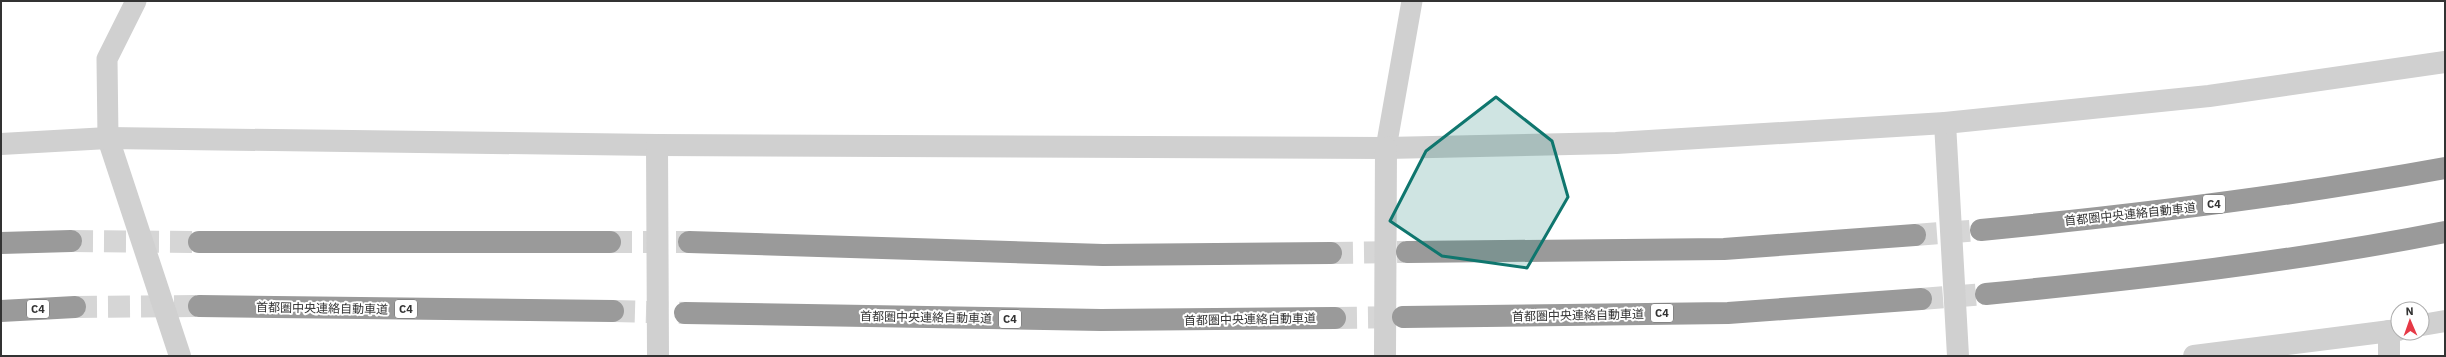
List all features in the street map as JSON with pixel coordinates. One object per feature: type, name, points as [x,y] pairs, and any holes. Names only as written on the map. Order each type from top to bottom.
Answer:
[{"type":"highway","name":"首都圏中央連絡自動車道","points":[[1981,230],[2150,213],[2377,181],[2445,168]]},
{"type":"highway","points":[[1986,294],[2145,278],[2380,244],[2445,232]]},
{"type":"highway","points":[[1407,252],[1724,249],[1915,235]]},
{"type":"highway","points":[[1,243],[71,241]]},
{"type":"highway","points":[[199,242],[610,242]]},
{"type":"highway","points":[[689,242],[1104,255],[1331,253]]},
{"type":"highway","name":"首都圏中央連絡自動車道","points":[[1403,317],[1728,312],[1921,299]]},
{"type":"highway","name":"首都圏中央連絡自動車道","points":[[199,306],[613,311]]},
{"type":"highway","name":"C4","points":[[1,311],[75,307]]},
{"type":"highway","name":"首都圏中央連絡自動車道","points":[[685,313],[1101,320],[1335,318]]},
{"type":"street","points":[[1,144],[108,138],[657,145],[1386,148],[1616,143],[1945,123],[2209,96],[2445,62]]},
{"type":"street","points":[[1945,123],[1958,356]]},
{"type":"street","points":[[108,138],[180,356]]},
{"type":"street","points":[[657,145],[658,356]]},
{"type":"street","points":[[1385,356],[1386,148]]},
{"type":"street","points":[[2430,324],[2445,321]]},
{"type":"street","points":[[2194,356],[2390,331]]},
{"type":"street","points":[[2389,356],[2391,341]]},
{"type":"lane","points":[[108,138],[107,59],[136,1]]},
{"type":"lane","points":[[1386,148],[1412,1]]},
{"type":"highlighted area","points":[[1496,97],[1552,141],[1568,197],[1527,268],[1442,256],[1390,221],[1426,151]]},
{"type":"tunnel","points":[[1915,235],[1981,230]]},
{"type":"tunnel","points":[[71,241],[199,242]]},
{"type":"tunnel","points":[[610,242],[689,242]]},
{"type":"tunnel","points":[[1331,253],[1404,252]]},
{"type":"tunnel","points":[[1921,299],[1986,294]]},
{"type":"tunnel","points":[[75,307],[199,306]]},
{"type":"tunnel","points":[[613,311],[685,313]]},
{"type":"tunnel","points":[[1335,318],[1403,317]]}]
